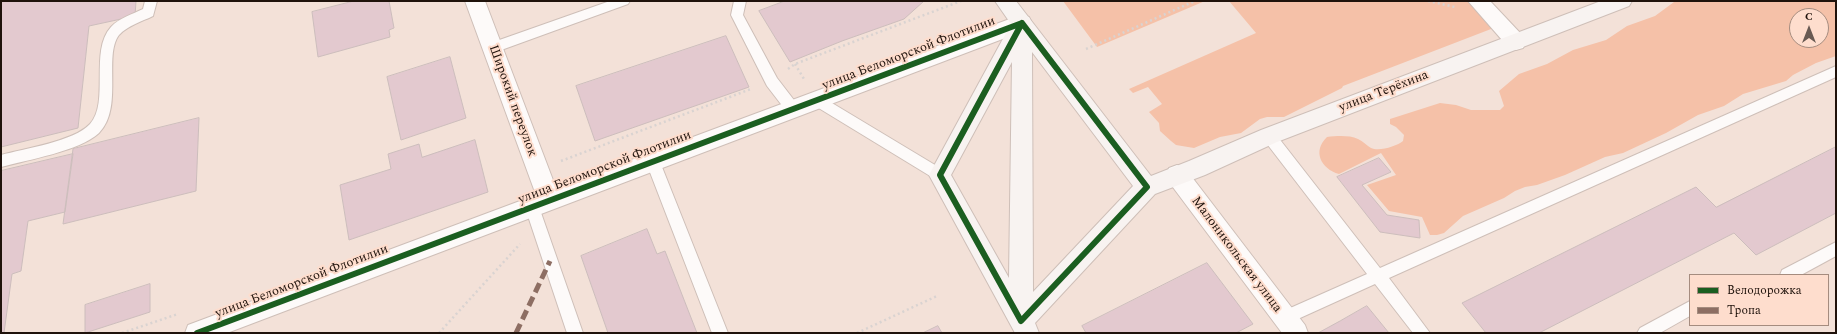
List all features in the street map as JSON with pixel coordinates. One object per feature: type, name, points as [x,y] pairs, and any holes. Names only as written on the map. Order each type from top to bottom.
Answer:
[{"type":"street","name":"Широкий переулок","points":[[476,1],[493,48],[540,210]]},
{"type":"street","points":[[1005,1],[1146,187],[1024,327]]},
{"type":"street","points":[[1478,1],[1516,42]]},
{"type":"street","name":"улица Терёхина","points":[[1146,187],[1177,176],[1269,136],[1622,1]]},
{"type":"street","name":"улица Беломорской Флотилии","points":[[197,333],[540,210],[653,162],[792,108],[1022,23]]},
{"type":"street","points":[[1022,23],[940,176],[1024,327]]},
{"type":"street","points":[[1022,23],[1024,327]]},
{"type":"street","name":"Малоникольская улица","points":[[1177,176],[1290,325]]},
{"type":"lane","points":[[1,161],[80,139],[95,128],[104,113],[109,44],[114,32],[149,12],[152,1]]},
{"type":"lane","points":[[493,48],[624,1]]},
{"type":"lane","points":[[740,1],[737,15],[772,82],[792,108]]},
{"type":"lane","points":[[1290,325],[1378,276],[1836,71]]},
{"type":"lane","points":[[817,100],[940,176]]},
{"type":"lane","points":[[1269,136],[1422,333]]},
{"type":"lane","points":[[653,162],[720,333]]},
{"type":"lane","points":[[540,210],[574,333]]},
{"type":"lane","points":[[1790,274],[1836,249]]},
{"type":"lane","points":[[1645,333],[1689,309]]},
{"type":"path","points":[[1086,49],[1195,1]]},
{"type":"path","points":[[439,333],[540,210]]},
{"type":"path","points":[[857,333],[937,296]]},
{"type":"shaded area","points":[[1063,1],[1205,1],[1097,47]]},
{"type":"shaded area","points":[[1229,1],[1471,1],[1493,25],[1491,29],[1343,86],[1342,88],[1284,117],[1267,117],[1260,119],[1241,133],[1220,137],[1194,148],[1176,145],[1160,131],[1159,123],[1149,112],[1162,104],[1148,87],[1133,93],[1129,89],[1256,33]]},
{"type":"shaded area","points":[[1679,1],[1836,1],[1836,56],[1816,63],[1793,75],[1786,81],[1743,94],[1724,106],[1698,115],[1666,133],[1623,153],[1605,157],[1565,175],[1515,191],[1504,198],[1463,216],[1444,233],[1437,235],[1430,235],[1422,217],[1389,211],[1367,185],[1396,175],[1381,153],[1339,174],[1333,172],[1323,164],[1319,154],[1322,142],[1327,137],[1351,137],[1360,140],[1371,148],[1383,149],[1397,145],[1403,141],[1404,135],[1396,127],[1390,124],[1390,119],[1440,103],[1456,105],[1471,110],[1500,110],[1504,106],[1499,91],[1519,74],[1547,64],[1573,50],[1606,40],[1627,26],[1655,16],[1674,2]]},
{"type":"building","points":[[1,1],[136,1],[135,16],[89,26],[78,128],[1,147]]},
{"type":"building","points":[[354,1],[389,1],[394,28],[389,30],[390,37],[318,57],[312,12]]},
{"type":"building","points":[[785,1],[924,1],[904,19],[842,41],[790,62],[759,11]]},
{"type":"building","points":[[726,36],[749,87],[595,141],[576,86]]},
{"type":"building","points":[[450,57],[466,118],[401,140],[387,77]]},
{"type":"building","points":[[199,118],[196,191],[63,224],[73,149]]},
{"type":"building","points":[[475,140],[488,192],[349,240],[340,185],[391,169],[388,154],[419,144],[422,157]]},
{"type":"building","points":[[1836,147],[1836,213],[1756,255],[1734,233],[1539,333],[1486,333],[1462,303],[1696,187],[1716,207]]},
{"type":"building","points":[[73,154],[65,212],[28,221],[21,271],[12,274],[4,333],[1,333],[1,171]]},
{"type":"building","points":[[1379,158],[1391,172],[1362,185],[1387,215],[1419,220],[1420,238],[1380,232],[1337,177]]},
{"type":"building","points":[[647,229],[657,254],[665,251],[697,333],[608,333],[581,256]]},
{"type":"building","points":[[1207,263],[1253,324],[1236,333],[1086,333],[1082,326]]},
{"type":"building","points":[[150,284],[150,312],[85,333],[85,305]]},
{"type":"building","points":[[1367,306],[1389,333],[1318,333],[1340,321]]},
{"type":"building","points":[[938,326],[942,333],[923,333]]},
{"type":"marked path","points":[[516,333],[550,261]]},
{"type":"cycle path","points":[[1022,23],[1147,187],[1021,321],[940,175],[1022,23]]},
{"type":"cycle path","points":[[197,333],[1022,23]]}]
